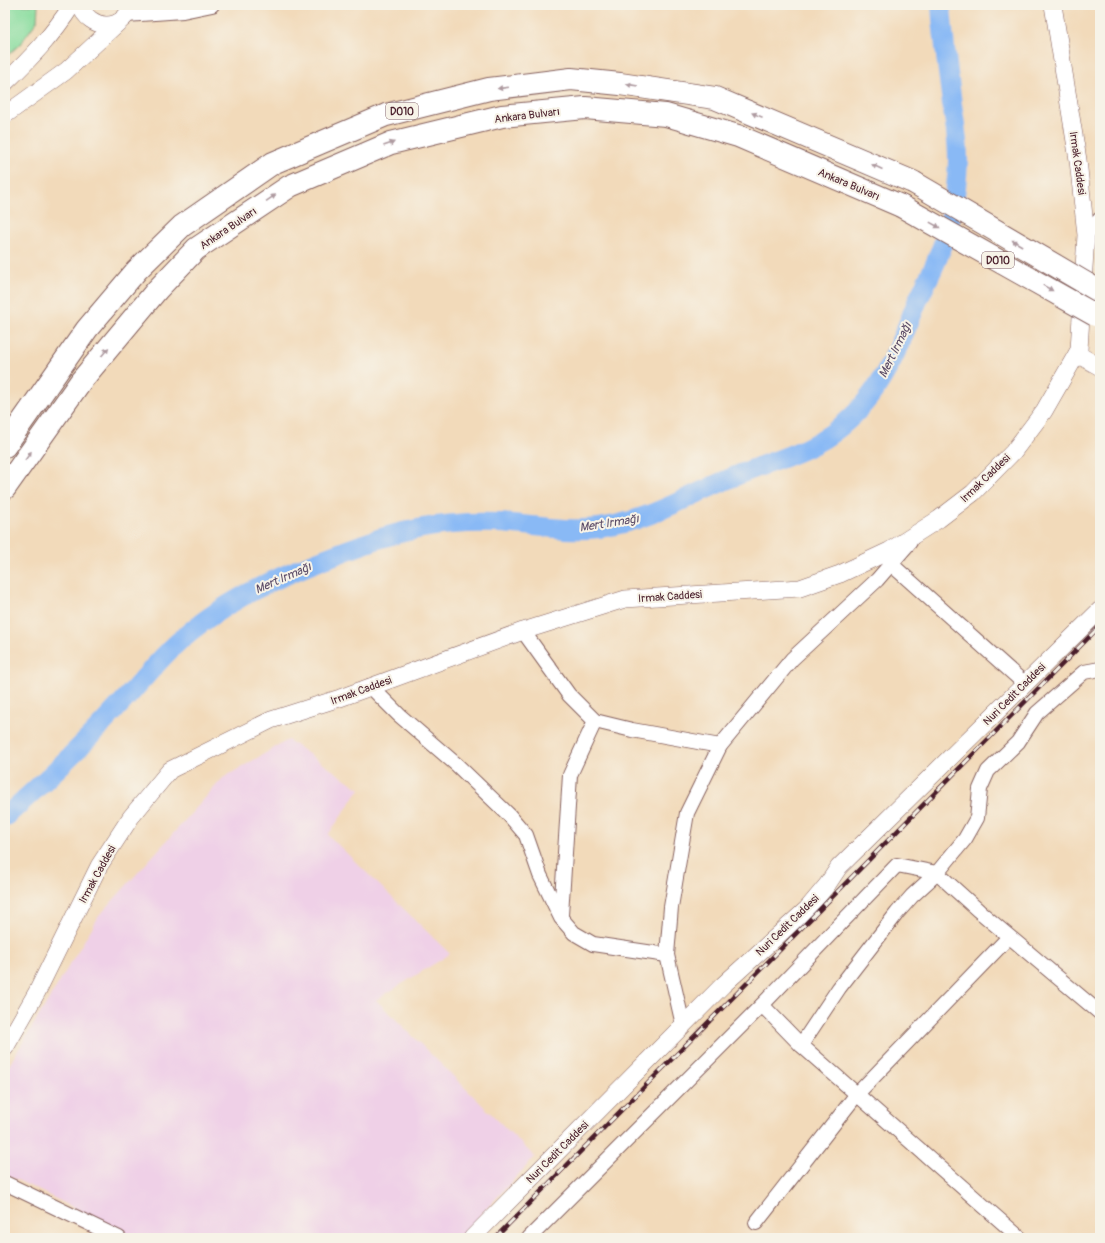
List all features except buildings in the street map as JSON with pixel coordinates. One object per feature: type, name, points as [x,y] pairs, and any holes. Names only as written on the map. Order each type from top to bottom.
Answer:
[{"type":"highway","name":"D010","points":[[5,446],[87,329],[137,270],[182,226],[273,163],[386,115],[489,89],[571,79],[620,84],[716,98],[912,182],[1100,292]]},
{"type":"highway","name":"Ankara Bulvarı","points":[[5,488],[81,381],[156,290],[196,249],[290,186],[391,143],[502,116],[585,108],[666,115],[738,136],[901,206],[1098,316]]},
{"type":"street","points":[[5,83],[36,53],[53,33],[72,5]]},
{"type":"street","points":[[80,5],[82,12],[88,19],[96,24],[105,25],[125,14],[183,11],[212,5]]},
{"type":"street","name":"Irmak Caddesi","points":[[5,1048],[37,992],[99,866],[131,817],[170,770],[271,720],[340,698],[523,631],[625,599],[800,588],[840,574],[889,551],[939,519],[973,493],[1013,452],[1044,411],[1079,350],[1093,239],[1078,160],[1053,5]]},
{"type":"street","points":[[5,115],[66,71],[125,14]]},
{"type":"street","points":[[1093,239],[1100,219]]},
{"type":"street","points":[[1077,354],[1100,367]]},
{"type":"street","points":[[683,1025],[667,955],[671,907],[687,813],[720,746],[792,659],[877,580],[916,534]]},
{"type":"street","points":[[891,564],[1024,683]]},
{"type":"street","name":"Nuri Cedit Caddesi","points":[[472,1238],[723,985],[807,909],[827,885],[839,867],[1024,683],[1100,610]]},
{"type":"street","points":[[523,631],[569,695],[594,721],[632,730],[720,746]]},
{"type":"street","points":[[801,1045],[839,988],[897,913],[912,896],[937,873],[965,839],[977,818],[980,789],[988,771],[1018,742],[1037,713],[1084,672],[1100,669]]},
{"type":"street","points":[[370,686],[399,715],[457,765],[509,815],[522,830],[526,835],[540,875],[561,918],[574,933],[593,944],[667,955]]},
{"type":"street","points":[[561,918],[570,775],[594,721]]},
{"type":"street","points":[[529,1238],[762,1005],[897,865],[937,873],[1100,1013]]},
{"type":"street","points":[[756,1223],[857,1094],[1010,937]]},
{"type":"street","points":[[762,1005],[801,1045],[1020,1238]]},
{"type":"street","points":[[5,1183],[119,1238]]},
{"type":"shaded area","points":[[288,740],[360,789],[328,835],[450,954],[376,1000],[535,1157],[459,1238],[136,1238],[5,1174],[5,1072],[99,916],[223,778]]},
{"type":"green space","points":[[5,5],[38,5],[37,21],[21,43],[5,58]]},
{"type":"waterway","name":"Mert Irmağı","points":[[5,817],[90,737],[161,659],[191,631],[230,604],[272,581],[338,553],[378,539],[429,527],[465,523],[500,523],[550,528],[586,529],[618,524],[653,513],[721,482],[791,455],[816,443],[840,427],[867,401],[887,370],[936,263],[950,221],[956,185],[958,153],[944,42],[941,5]]},
{"type":"railway","points":[[495,1238],[1100,626]]}]
